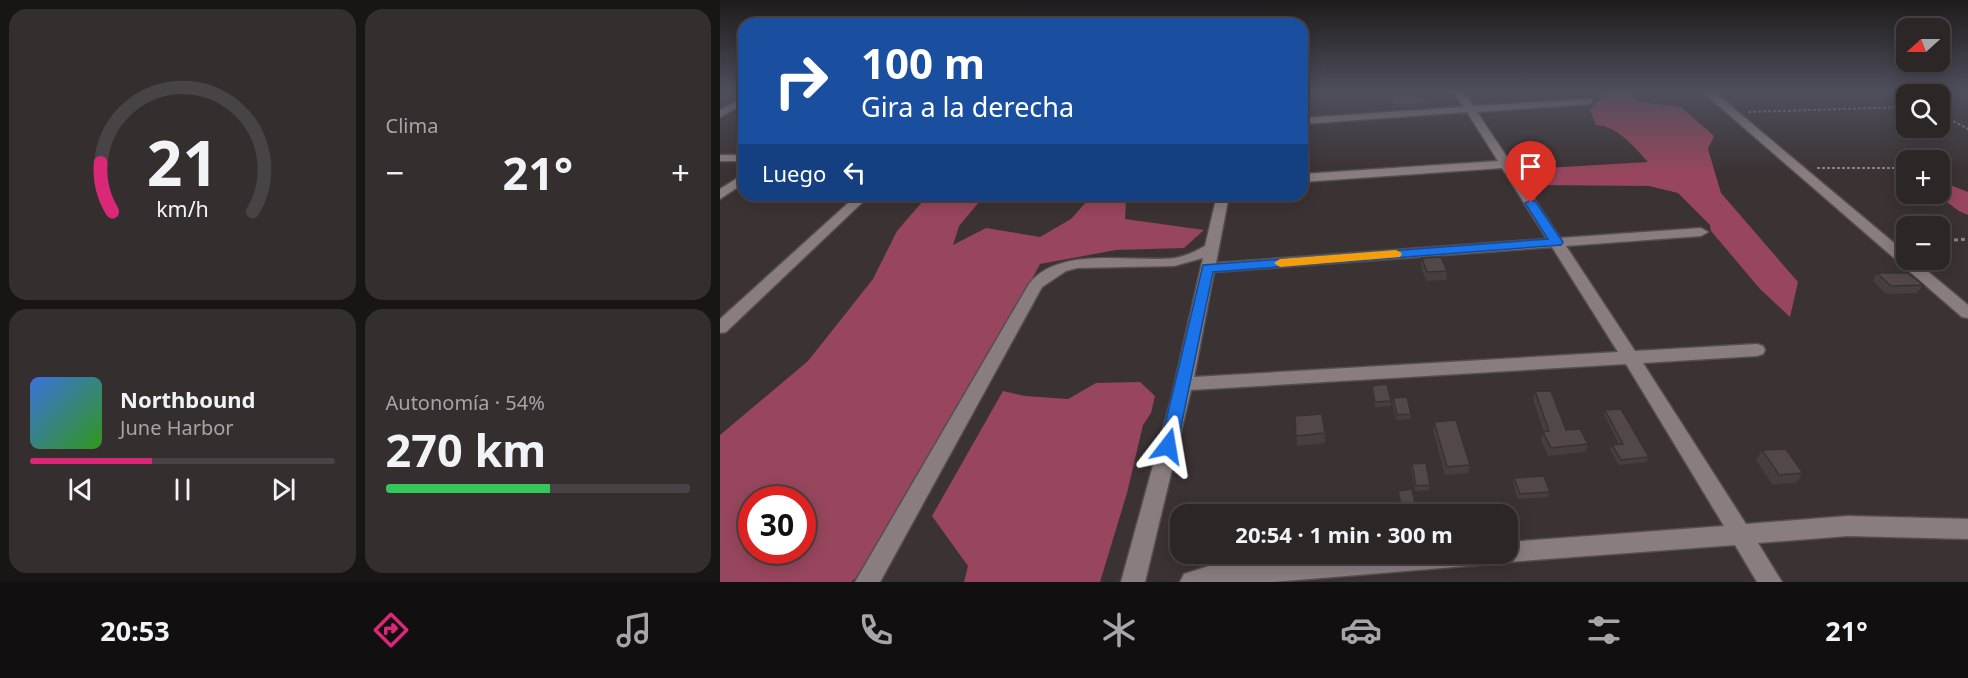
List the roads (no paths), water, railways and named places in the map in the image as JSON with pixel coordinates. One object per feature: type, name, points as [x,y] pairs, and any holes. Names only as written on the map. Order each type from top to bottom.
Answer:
[{"type":"street","points":[[1308,121],[1330,119]]},
{"type":"street","points":[[1477,119],[1630,357],[1770,582]]},
{"type":"street","points":[[1739,119],[1968,313]]},
{"type":"street","points":[[720,158],[738,158]]},
{"type":"street","points":[[1308,178],[1549,161]]},
{"type":"street","points":[[720,195],[738,182]]},
{"type":"street","points":[[720,328],[858,201]]},
{"type":"street","points":[[1133,582],[1184,384],[1222,201]]},
{"type":"street","points":[[1208,268],[1701,232]]},
{"type":"street","points":[[867,582],[1036,284],[1061,268],[1077,264],[1174,262],[1190,259],[1212,248]]},
{"type":"street","points":[[1184,384],[1757,350]]},
{"type":"street","points":[[1518,551],[1848,526],[1968,529]]},
{"type":"street","points":[[1192,582],[1212,576],[1364,564]]}]
